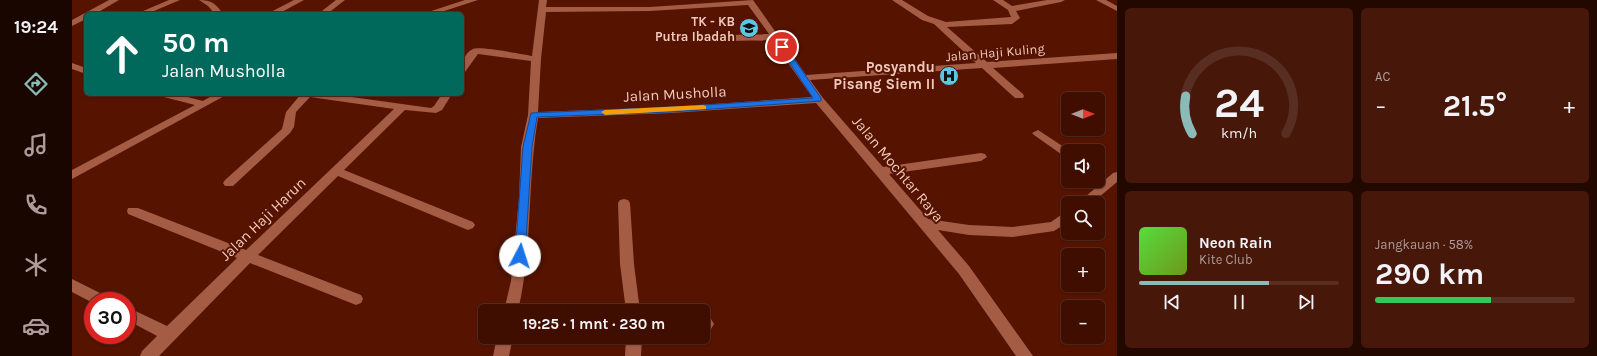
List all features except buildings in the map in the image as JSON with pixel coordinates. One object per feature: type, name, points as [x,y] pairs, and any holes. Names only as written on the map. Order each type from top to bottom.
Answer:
[{"type":"street","points":[[94,12],[115,0]]},
{"type":"street","points":[[145,12],[176,0]]},
{"type":"street","points":[[203,0],[211,4],[217,12]]},
{"type":"street","points":[[275,12],[300,0]]},
{"type":"street","points":[[325,12],[341,0]]},
{"type":"street","points":[[433,12],[474,0]]},
{"type":"street","points":[[513,304],[518,281],[525,198],[527,147],[534,115],[536,59],[543,0]]},
{"type":"street","points":[[896,0],[925,18],[937,23],[951,26],[1007,22],[1016,18],[1011,9],[997,0]]},
{"type":"street","points":[[1011,9],[1061,0]]},
{"type":"street","points":[[1100,0],[1117,9]]},
{"type":"street","points":[[542,10],[650,9],[750,1]]},
{"type":"street","name":"Jalan Mochtar Raya","points":[[750,1],[818,100],[964,270],[1025,356]]},
{"type":"street","points":[[72,23],[84,17]]},
{"type":"street","points":[[937,23],[1019,96]]},
{"type":"street","points":[[729,38],[775,37]]},
{"type":"street","points":[[464,49],[536,59]]},
{"type":"street","points":[[464,67],[471,55],[476,52]]},
{"type":"street","name":"Jalan Haji Kuling","points":[[804,78],[1117,56]]},
{"type":"street","points":[[72,66],[84,70]]},
{"type":"street","points":[[172,96],[203,104]]},
{"type":"street","points":[[72,175],[219,96]]},
{"type":"street","points":[[228,183],[286,131],[290,125],[290,116],[292,112],[306,96]]},
{"type":"street","points":[[324,96],[402,107],[436,110],[446,96]]},
{"type":"street","points":[[370,102],[376,96]]},
{"type":"street","name":"Jalan Musholla","points":[[534,115],[672,110],[818,100]]},
{"type":"street","name":"Jalan Haji Harun","points":[[148,356],[248,256],[402,107]]},
{"type":"street","points":[[1038,134],[1061,150]]},
{"type":"street","points":[[880,171],[981,157]]},
{"type":"street","points":[[336,171],[468,225]]},
{"type":"street","points":[[1091,196],[1108,179]]},
{"type":"street","points":[[624,203],[632,304]]},
{"type":"street","points":[[133,211],[356,299]]},
{"type":"street","points":[[924,223],[969,230],[1014,232],[1054,226],[1061,220]]},
{"type":"street","points":[[72,285],[86,292]]},
{"type":"street","points":[[136,318],[169,335]]},
{"type":"street","points":[[501,356],[504,344]]},
{"type":"street","points":[[633,356],[634,344]]},
{"type":"slow traffic","points":[[605,112],[703,108]]},
{"type":"place","name":"TK - KB Putra Ibadah","points":[[749,28]]},
{"type":"place","name":"Posyandu Pisang Siem II","points":[[949,76]]},
{"type":"route","points":[[520,256],[525,198],[527,147],[534,115],[672,110],[818,100],[782,47]]}]
